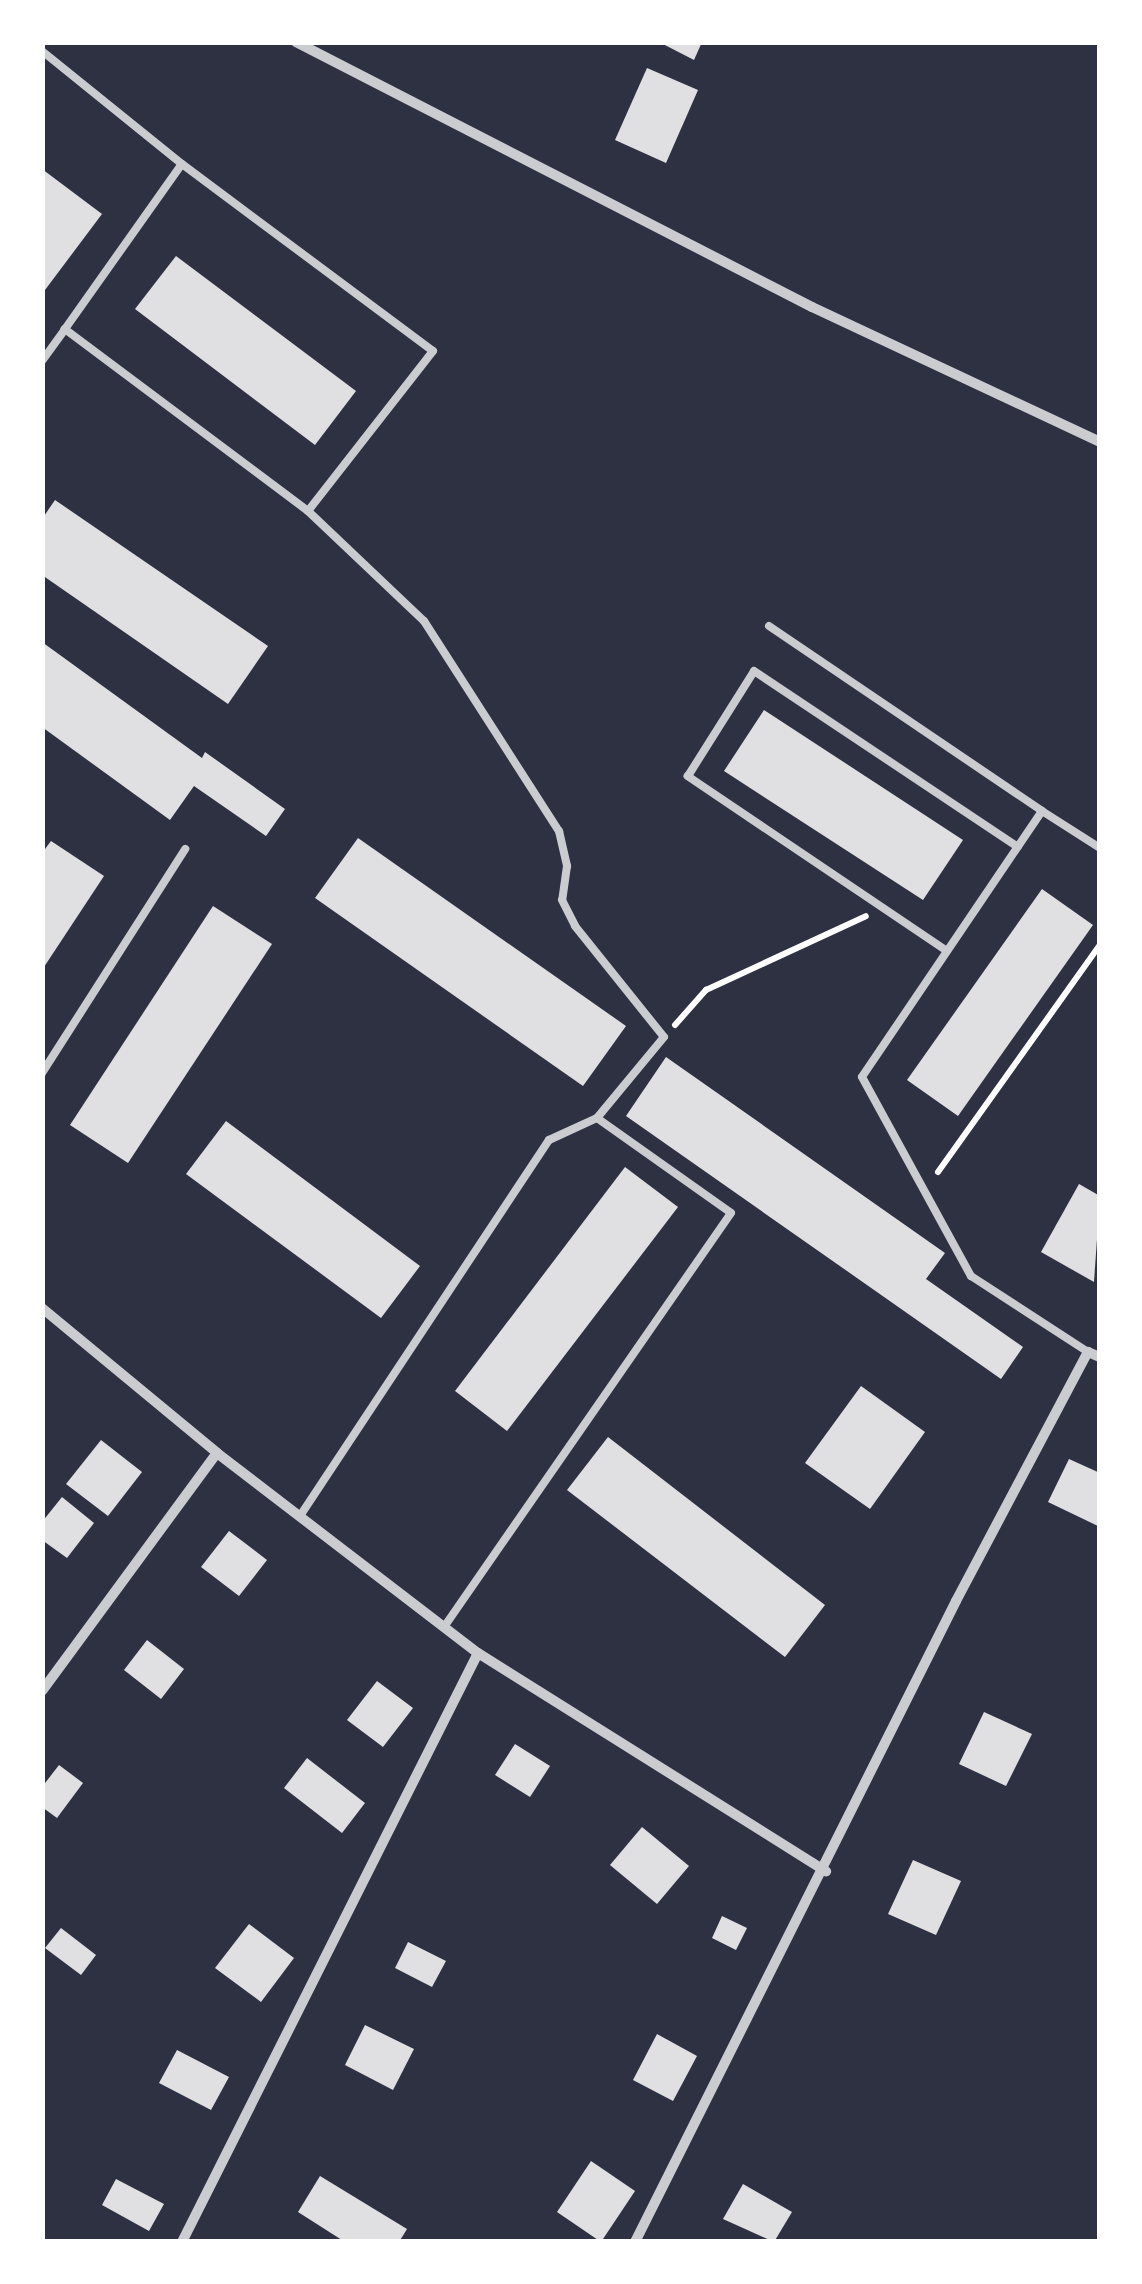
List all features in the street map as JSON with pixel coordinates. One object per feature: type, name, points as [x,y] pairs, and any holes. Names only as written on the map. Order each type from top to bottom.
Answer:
[{"type":"street","points":[[296,42],[812,308],[1100,442]]},
{"type":"street","points":[[42,1308],[217,1453],[478,1653],[826,1870]]},
{"type":"street","points":[[635,2242],[826,1870],[956,1601],[1094,1355]]},
{"type":"street","points":[[42,1691],[217,1453]]},
{"type":"street","points":[[182,2242],[478,1653]]},
{"type":"lane","points":[[42,51],[182,164],[433,351],[308,511]]},
{"type":"lane","points":[[42,361],[182,164]]},
{"type":"lane","points":[[66,328],[308,511],[424,620],[559,832],[567,866],[562,900],[576,926],[664,1037],[597,1118],[549,1140],[300,1516]]},
{"type":"lane","points":[[769,626],[1100,848]]},
{"type":"lane","points":[[947,950],[688,776],[754,671],[1018,847]]},
{"type":"lane","points":[[1042,811],[862,1077],[971,1276],[1094,1355]]},
{"type":"lane","points":[[42,1074],[185,848]]},
{"type":"lane","points":[[444,1626],[731,1213],[597,1118]]},
{"type":"path","points":[[664,1037],[706,990],[884,908]]},
{"type":"path","points":[[924,1191],[1100,945]]},
{"type":"building","points":[[659,42],[702,42],[694,60]]},
{"type":"building","points":[[647,68],[698,90],[666,163],[615,140]]},
{"type":"building","points":[[42,169],[102,214],[42,294]]},
{"type":"building","points":[[176,256],[356,391],[315,445],[135,309]]},
{"type":"building","points":[[55,500],[268,646],[228,704],[42,575],[42,519]]},
{"type":"building","points":[[42,642],[202,758],[205,752],[285,809],[266,836],[194,786],[170,820],[42,727]]},
{"type":"building","points":[[764,710],[963,840],[923,900],[724,771]]},
{"type":"building","points":[[358,838],[626,1026],[583,1086],[315,898]]},
{"type":"building","points":[[51,841],[104,876],[42,970],[42,853]]},
{"type":"building","points":[[1042,889],[1093,925],[958,1116],[907,1080]]},
{"type":"building","points":[[213,906],[272,944],[128,1163],[70,1125]]},
{"type":"building","points":[[666,1057],[945,1253],[926,1279],[1023,1347],[1001,1379],[626,1116]]},
{"type":"building","points":[[226,1121],[420,1266],[381,1318],[186,1174]]},
{"type":"building","points":[[625,1167],[678,1207],[507,1431],[455,1391]]},
{"type":"building","points":[[1079,1184],[1100,1196],[1094,1282],[1041,1252]]},
{"type":"building","points":[[861,1386],[925,1432],[870,1509],[805,1463]]},
{"type":"building","points":[[608,1437],[825,1605],[785,1657],[567,1490]]},
{"type":"building","points":[[101,1440],[142,1472],[108,1516],[66,1484]]},
{"type":"building","points":[[1069,1459],[1100,1473],[1100,1527],[1048,1502]]},
{"type":"building","points":[[62,1497],[94,1523],[67,1558],[42,1540],[42,1522]]},
{"type":"building","points":[[229,1531],[267,1560],[239,1596],[201,1567]]},
{"type":"building","points":[[147,1640],[184,1669],[161,1699],[124,1670]]},
{"type":"building","points":[[377,1681],[413,1708],[383,1747],[347,1720]]},
{"type":"building","points":[[984,1712],[1032,1734],[1006,1786],[959,1764]]},
{"type":"building","points":[[515,1744],[550,1766],[530,1797],[495,1775]]},
{"type":"building","points":[[307,1758],[365,1803],[342,1833],[284,1788]]},
{"type":"building","points":[[59,1765],[83,1783],[57,1818],[42,1807],[42,1787]]},
{"type":"building","points":[[642,1827],[689,1866],[657,1904],[610,1865]]},
{"type":"building","points":[[913,1860],[961,1881],[936,1935],[888,1914]]},
{"type":"building","points":[[722,1916],[747,1928],[736,1950],[712,1938]]},
{"type":"building","points":[[249,1924],[294,1958],[261,2002],[215,1968]]},
{"type":"building","points":[[61,1928],[96,1955],[81,1975],[45,1948]]},
{"type":"building","points":[[408,1942],[446,1961],[432,1987],[395,1968]]},
{"type":"building","points":[[365,2025],[414,2049],[393,2090],[345,2065]]},
{"type":"building","points":[[657,2034],[697,2056],[673,2101],[633,2080]]},
{"type":"building","points":[[177,2050],[229,2077],[211,2110],[159,2083]]},
{"type":"building","points":[[591,2161],[635,2191],[601,2242],[557,2212]]},
{"type":"building","points":[[320,2176],[407,2229],[399,2242],[345,2242],[298,2212]]},
{"type":"building","points":[[116,2179],[164,2204],[149,2231],[102,2205]]},
{"type":"building","points":[[743,2184],[792,2212],[774,2242],[723,2219]]}]
